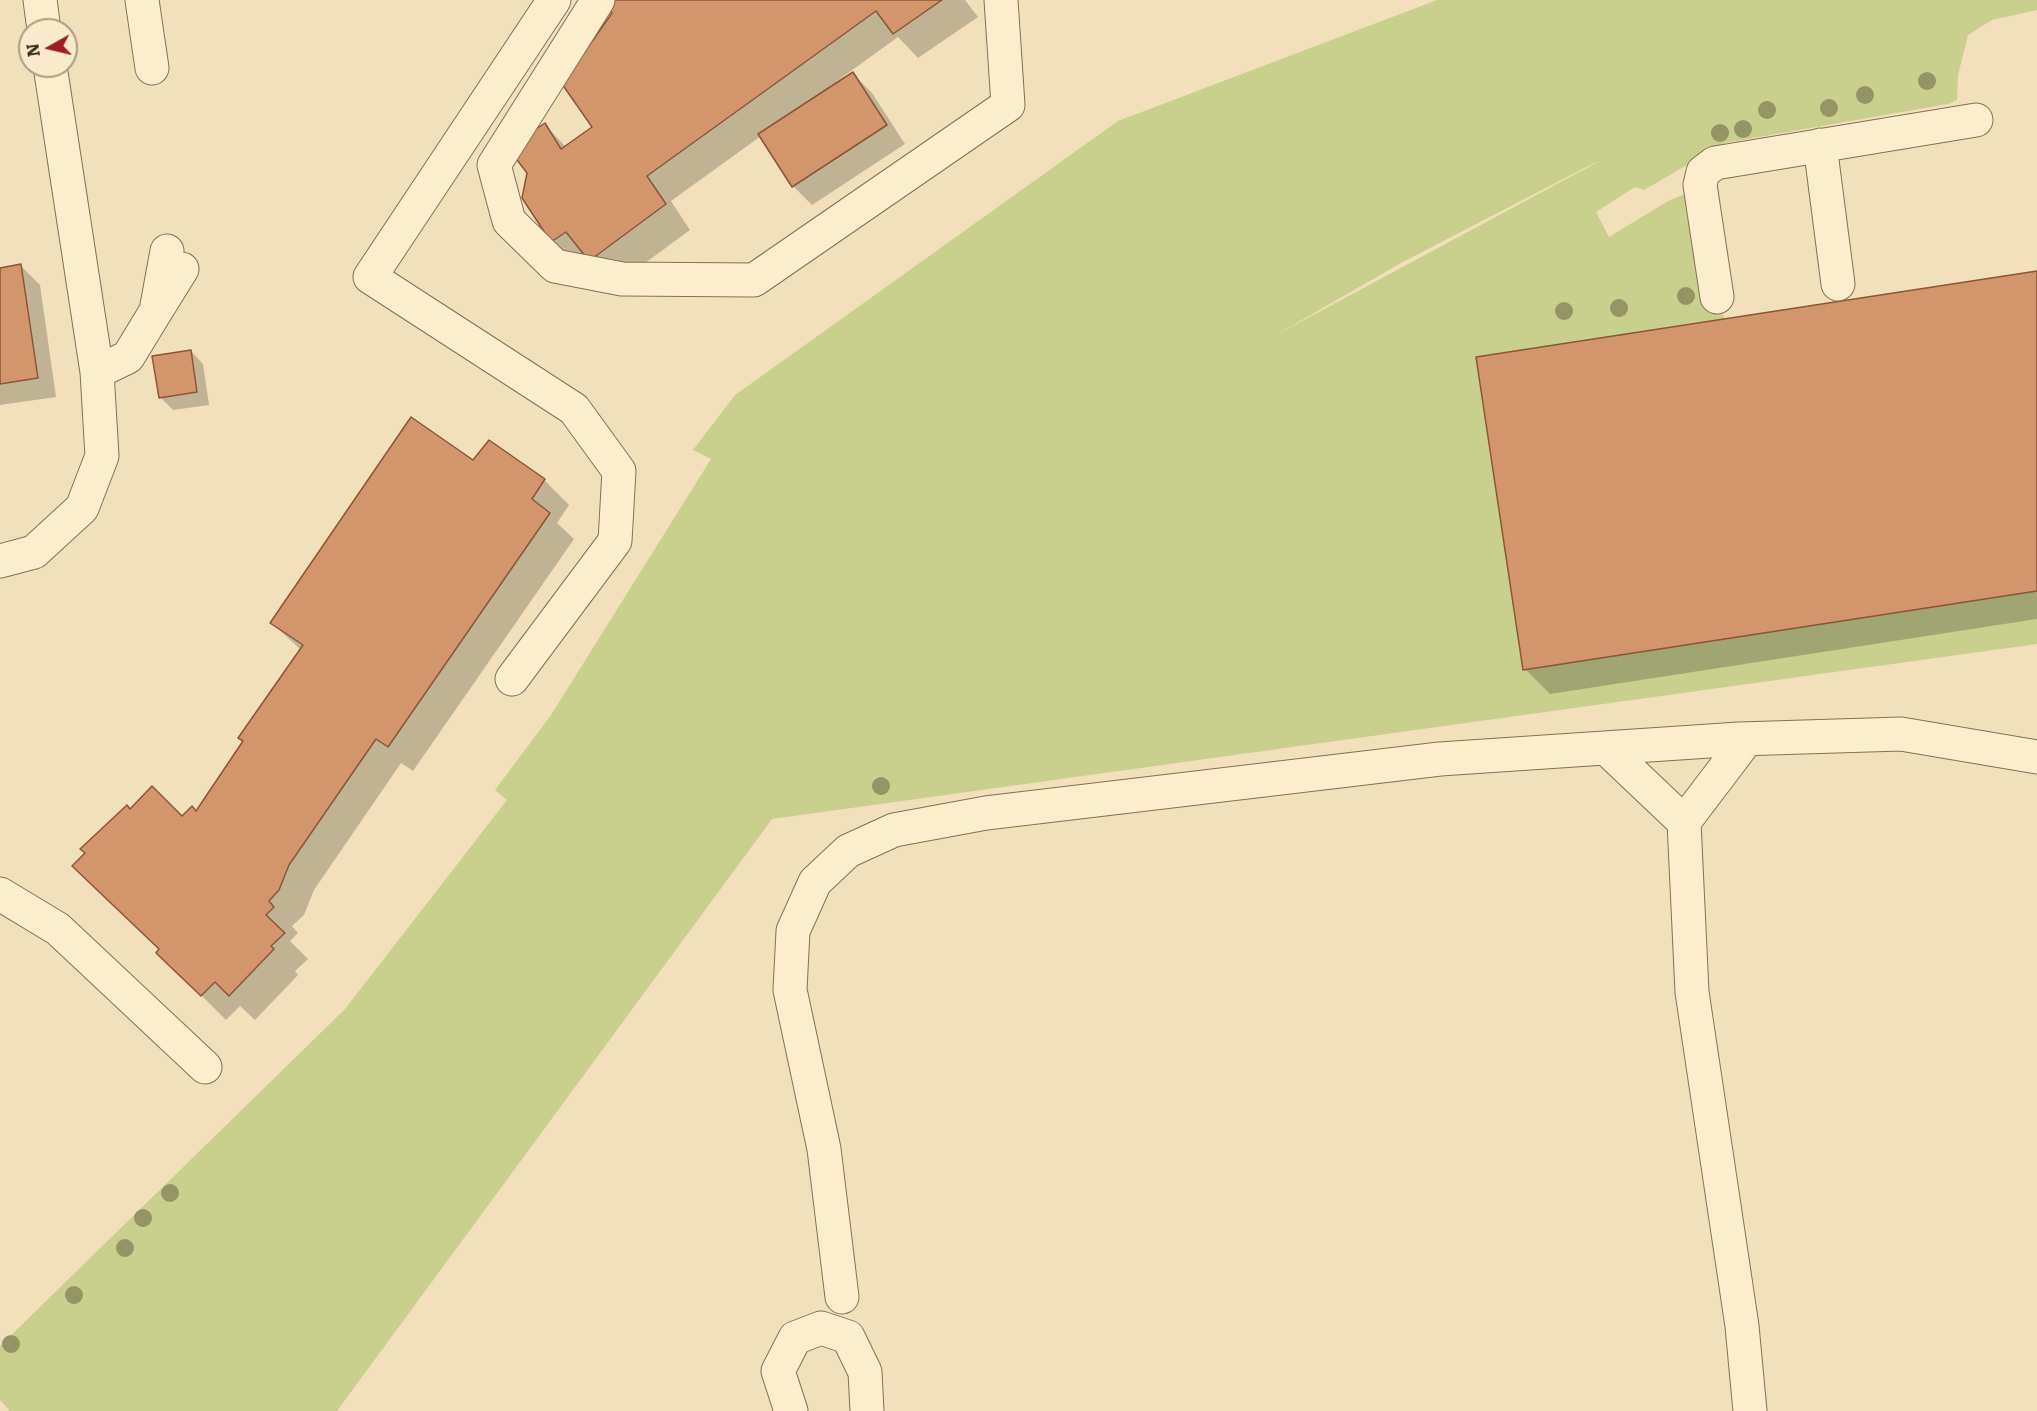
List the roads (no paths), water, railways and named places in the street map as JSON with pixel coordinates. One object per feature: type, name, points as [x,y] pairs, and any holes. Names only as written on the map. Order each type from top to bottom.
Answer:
[{"type":"lane","points":[[40,0],[42,18]]},
{"type":"lane","points":[[142,0],[152,68]]},
{"type":"lane","points":[[512,679],[615,542],[619,471],[574,409],[370,277],[554,0]]},
{"type":"lane","points":[[598,0],[494,165],[509,221],[555,266],[622,279],[754,280],[1008,105],[1001,0]]},
{"type":"lane","points":[[0,561],[34,552],[82,508],[102,456],[98,372],[52,78]]},
{"type":"lane","points":[[1717,297],[1700,185],[1703,172],[1715,163],[1976,120]]},
{"type":"lane","points":[[1820,145],[1838,284]]},
{"type":"lane","points":[[98,372],[128,357],[156,311],[174,260]]},
{"type":"lane","points":[[867,1411],[865,1372],[835,1332],[842,1297],[824,1149],[790,990],[794,931],[815,882],[848,851],[894,830],[986,813],[1440,759],[1747,739],[1901,734],[2037,757]]},
{"type":"lane","points":[[1747,739],[1684,822],[1692,992],[1742,1326],[1750,1411]]},
{"type":"lane","points":[[1606,748],[1684,822]]},
{"type":"lane","points":[[0,894],[58,929],[205,1067]]},
{"type":"lane","points":[[790,1411],[778,1371],[795,1338],[835,1332]]}]
